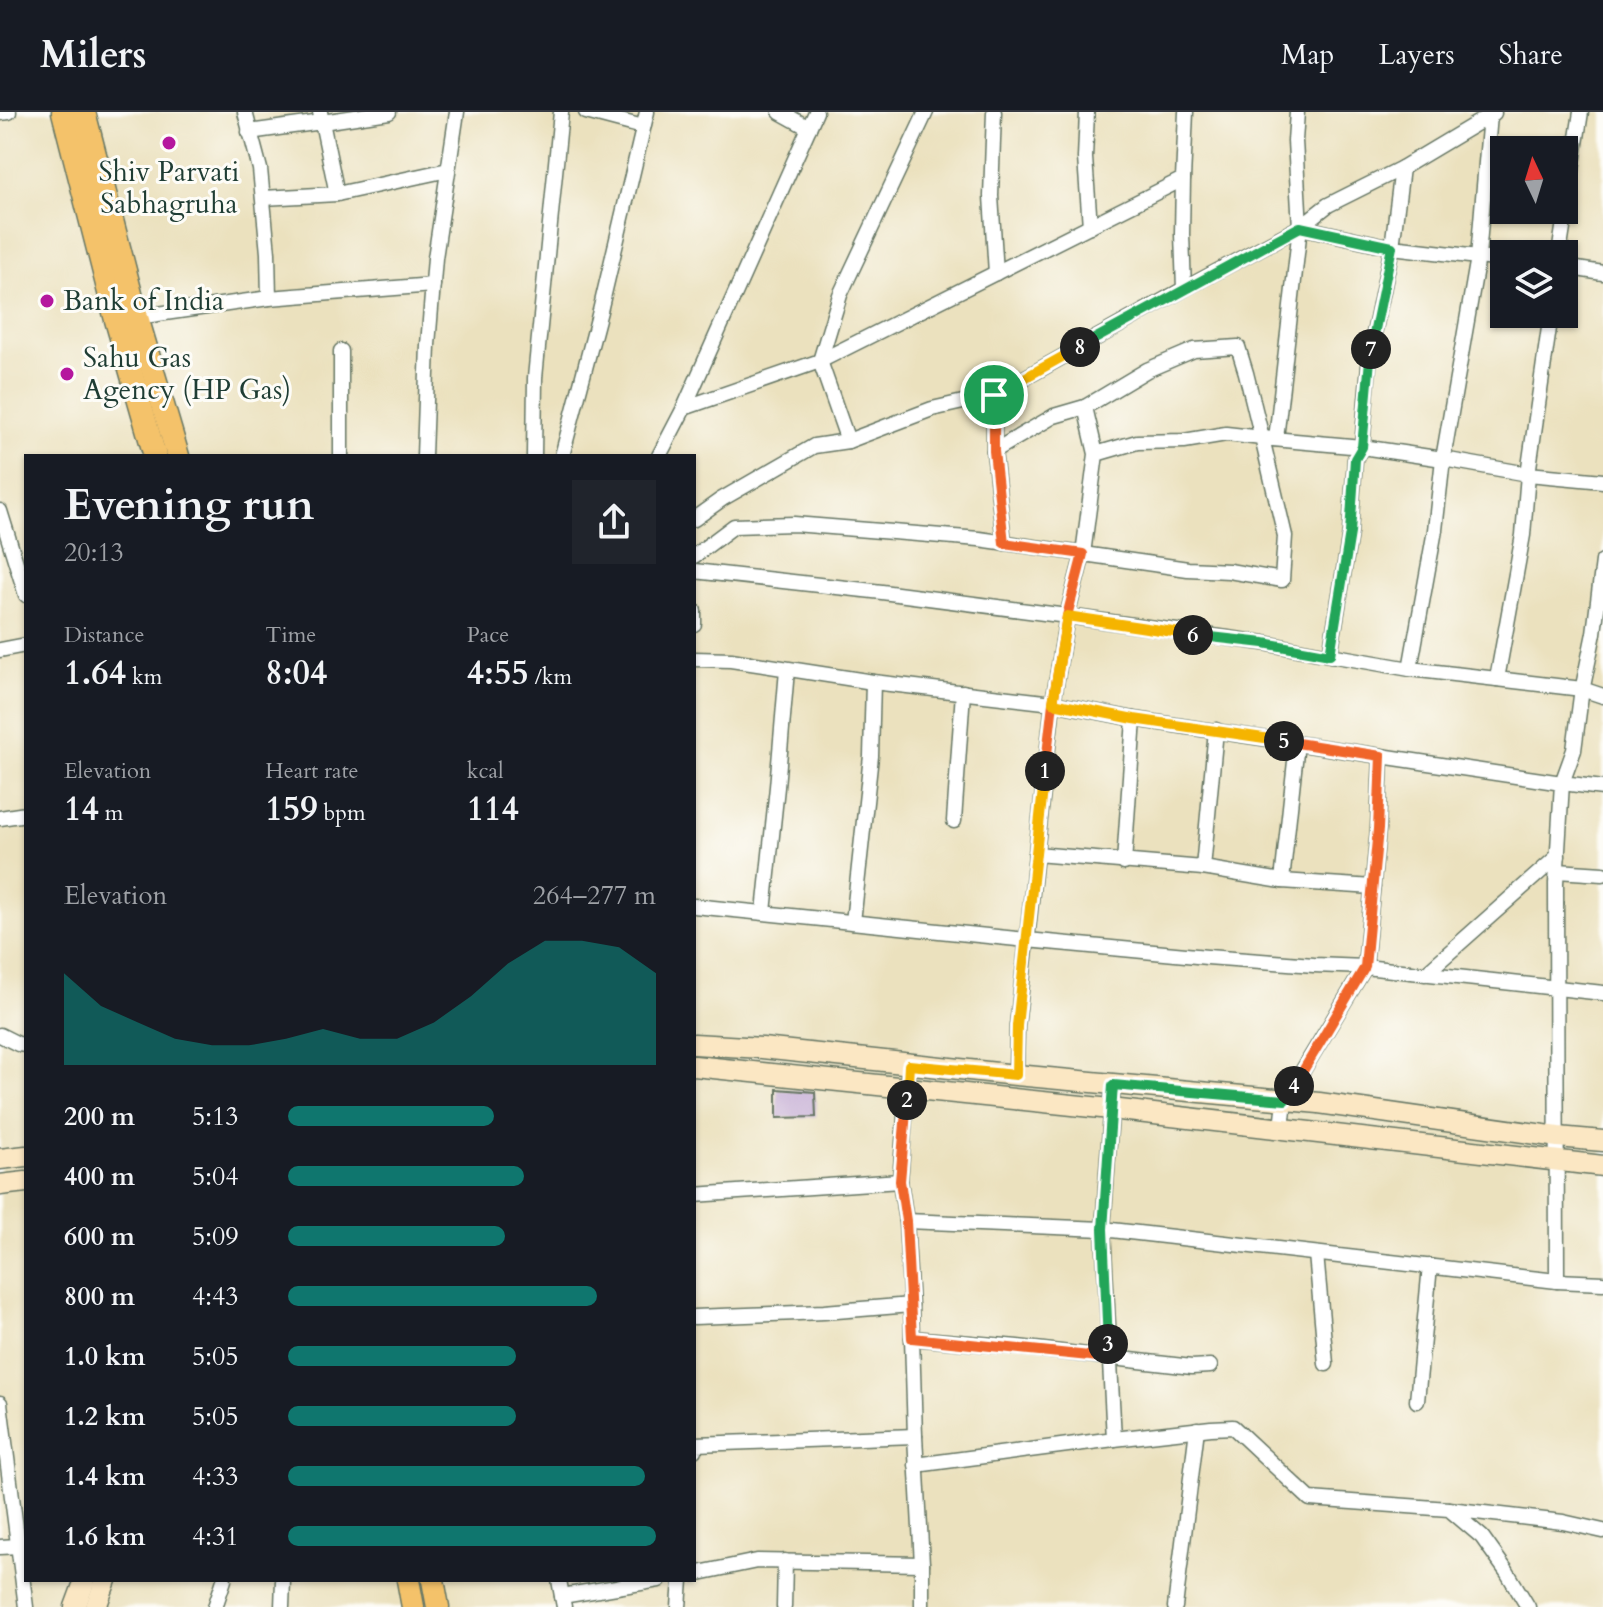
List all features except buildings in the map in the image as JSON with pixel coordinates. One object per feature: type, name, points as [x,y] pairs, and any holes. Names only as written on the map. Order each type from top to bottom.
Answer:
[{"type":"main road","points":[[63,112],[116,320],[154,454]]},
{"type":"main road","points":[[84,112],[137,317],[177,454]]},
{"type":"main road","points":[[408,1582],[413,1607]]},
{"type":"main road","points":[[433,1582],[438,1607]]},
{"type":"street","points":[[0,113],[9,112]]},
{"type":"street","points":[[245,112],[260,169],[269,298]]},
{"type":"street","points":[[249,131],[321,117],[389,112]]},
{"type":"street","points":[[424,454],[435,258],[457,112]]},
{"type":"street","points":[[534,454],[535,378],[561,112]]},
{"type":"street","points":[[586,112],[643,127]]},
{"type":"street","points":[[563,454],[647,112]]},
{"type":"street","points":[[780,112],[809,128]]},
{"type":"street","points":[[660,454],[684,408],[816,112]]},
{"type":"street","points":[[848,441],[820,361],[840,295],[926,112]]},
{"type":"street","points":[[994,112],[991,196],[996,273]]},
{"type":"street","points":[[1087,112],[1085,158],[1090,226]]},
{"type":"street","points":[[1184,289],[1182,234],[1186,112]]},
{"type":"street","points":[[1269,438],[1300,227],[1295,141],[1297,112]]},
{"type":"street","points":[[1561,240],[1581,112]]},
{"type":"street","points":[[696,518],[814,446],[848,441],[932,409],[994,395],[1300,227],[1328,205],[1402,168],[1493,114]]},
{"type":"street","points":[[1410,669],[1478,257],[1493,114]]},
{"type":"street","points":[[321,117],[337,194]]},
{"type":"street","points":[[1330,655],[1350,533],[1355,459],[1362,447],[1370,353],[1392,247],[1402,168]]},
{"type":"street","points":[[263,198],[337,194],[448,170]]},
{"type":"street","points":[[684,408],[820,361],[1183,179]]},
{"type":"street","points":[[1300,227],[1392,247],[1490,258]]},
{"type":"street","points":[[1578,269],[1603,273]]},
{"type":"street","points":[[137,317],[269,298],[433,285]]},
{"type":"street","points":[[1497,679],[1523,535],[1528,474],[1549,328]]},
{"type":"street","points":[[696,558],[734,526],[794,524],[1004,543],[1282,580],[1285,536],[1269,438],[1238,347],[1194,350],[1147,370],[1085,407],[1054,416],[994,451]]},
{"type":"street","points":[[341,351],[341,454]]},
{"type":"street","points":[[994,395],[994,451],[1004,543]]},
{"type":"street","points":[[1016,1075],[1017,1026],[1053,703],[1067,616],[1083,554],[1096,454],[1085,407]]},
{"type":"street","points":[[1096,454],[1137,442],[1184,441],[1226,434],[1362,447],[1528,474],[1603,481]]},
{"type":"street","points":[[0,511],[24,589]]},
{"type":"street","points":[[1557,1281],[1557,871],[1562,783],[1574,750],[1603,561]]},
{"type":"street","points":[[696,571],[882,592],[1264,643],[1410,669],[1582,689],[1603,696]]},
{"type":"street","points":[[0,650],[24,645]]},
{"type":"street","points":[[696,659],[731,660],[873,682],[1053,703],[1134,719],[1603,788]]},
{"type":"street","points":[[764,912],[787,670]]},
{"type":"street","points":[[853,922],[871,756],[873,682]]},
{"type":"street","points":[[954,821],[963,692]]},
{"type":"street","points":[[1124,863],[1134,719]]},
{"type":"street","points":[[1203,868],[1216,730]]},
{"type":"street","points":[[1282,881],[1297,743]]},
{"type":"street","points":[[1282,1129],[1285,1100],[1365,967],[1381,756]]},
{"type":"street","points":[[0,818],[24,814]]},
{"type":"street","points":[[1036,854],[1203,868],[1282,881],[1373,887]]},
{"type":"street","points":[[1425,974],[1558,856]]},
{"type":"street","points":[[1557,871],[1603,874]]},
{"type":"street","points":[[696,906],[1207,957],[1365,967],[1603,993]]},
{"type":"street","points":[[0,1035],[24,1045]]},
{"type":"street","points":[[696,1044],[1319,1103],[1603,1141]]},
{"type":"street","points":[[909,1065],[900,1181],[906,1221],[911,1305],[922,1607]]},
{"type":"street","points":[[696,1066],[1111,1109],[1603,1166]]},
{"type":"street","points":[[1113,1085],[1103,1229],[1114,1439]]},
{"type":"street","points":[[0,1159],[24,1156]]},
{"type":"street","points":[[696,1195],[900,1181]]},
{"type":"street","points":[[0,1185],[24,1182]]},
{"type":"street","points":[[906,1221],[1103,1229],[1557,1281],[1603,1283]]},
{"type":"street","points":[[1316,1254],[1326,1364]]},
{"type":"street","points":[[1417,1401],[1430,1266]]},
{"type":"street","points":[[696,1317],[911,1305]]},
{"type":"street","points":[[912,1338],[1192,1367],[1210,1366]]},
{"type":"street","points":[[0,1403],[26,1607]]},
{"type":"street","points":[[916,1465],[1233,1427],[1310,1499],[1449,1509],[1563,1522],[1603,1531]]},
{"type":"street","points":[[1175,1607],[1197,1429]]},
{"type":"street","points":[[696,1444],[915,1436]]},
{"type":"street","points":[[1449,1509],[1482,1537],[1528,1607]]},
{"type":"street","points":[[0,1547],[19,1546]]},
{"type":"street","points":[[696,1574],[757,1561],[922,1564]]},
{"type":"street","points":[[784,1607],[785,1561]]},
{"type":"street","points":[[75,1607],[84,1582]]},
{"type":"street","points":[[96,1607],[105,1582]]},
{"type":"street","points":[[215,1607],[223,1582]]},
{"type":"street","points":[[282,1607],[283,1582]]},
{"type":"street","points":[[559,1582],[563,1602],[650,1582]]},
{"type":"street","points":[[679,1607],[681,1582]]},
{"type":"place","name":"Shiv Parvati Sabhagruha","points":[[169,143]]},
{"type":"place","name":"Bank of India","points":[[47,301]]},
{"type":"place","name":"Sahu Gas Agency (HP Gas)","points":[[67,374]]},
{"type":"route","points":[[994,395],[994,451],[1004,543],[1083,554],[1067,616],[1053,703],[1017,1026],[1016,1075],[909,1065],[900,1181],[906,1221],[912,1338],[1109,1358],[1103,1229],[1113,1085],[1285,1100],[1365,967],[1378,829],[1381,756],[1134,719],[1053,703],[1067,616],[1330,655],[1350,533],[1355,459],[1362,447],[1370,353],[1392,247],[1300,227],[994,395]]}]
